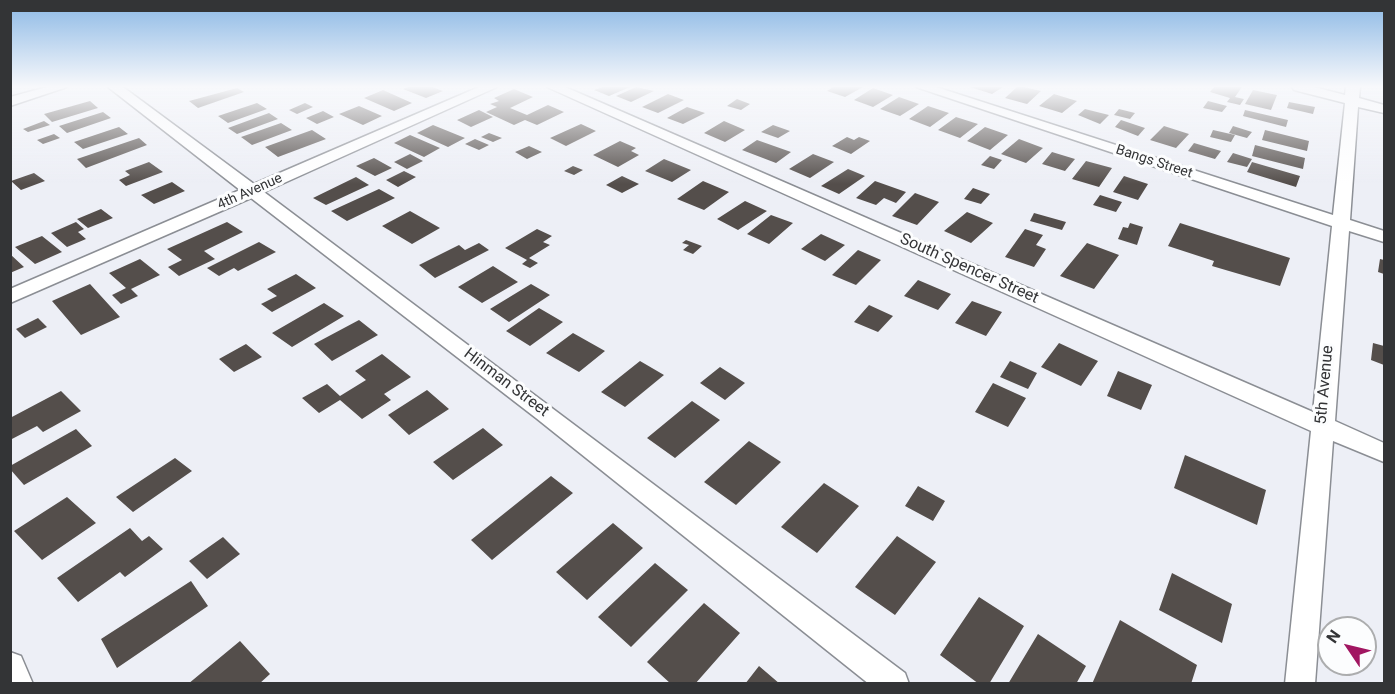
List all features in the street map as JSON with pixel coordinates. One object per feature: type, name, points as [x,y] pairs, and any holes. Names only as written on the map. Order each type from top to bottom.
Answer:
[{"type":"street","name":"Hinman Street","points":[[157,119],[544,412],[894,684]]},
{"type":"street","name":"4th Avenue","points":[[10,297],[416,119]]},
{"type":"street","name":"South Spencer Street","points":[[628,119],[1384,453]]},
{"type":"street","name":"Bangs Street","points":[[1023,119],[1384,237]]},
{"type":"street","name":"5th Avenue","points":[[1300,684],[1339,222],[1350,119]]},
{"type":"street","points":[[10,667],[18,684]]},
{"type":"building","points":[[80,119],[107,119],[67,133],[59,126]]},
{"type":"building","points":[[223,119],[238,119],[228,123]]},
{"type":"building","points":[[252,119],[277,119],[237,134],[228,128]]},
{"type":"building","points":[[309,119],[328,119],[317,124]]},
{"type":"building","points":[[351,119],[375,119],[363,125]]},
{"type":"building","points":[[458,119],[488,119],[471,127]]},
{"type":"building","points":[[502,119],[549,119],[537,125],[525,120],[514,125]]},
{"type":"building","points":[[671,119],[692,119],[683,124]]},
{"type":"building","points":[[910,119],[940,119],[930,127]]},
{"type":"building","points":[[953,119],[964,119],[978,124],[960,138],[938,130]]},
{"type":"building","points":[[1089,119],[1105,119],[1100,124]]},
{"type":"building","points":[[1256,119],[1288,120],[1286,127]]},
{"type":"building","points":[[1121,120],[1145,128],[1138,136],[1115,127]]},
{"type":"building","points":[[44,121],[50,125],[28,132],[23,129]]},
{"type":"building","points":[[724,121],[745,130],[725,142],[704,133]]},
{"type":"building","points":[[281,123],[292,130],[252,145],[241,137]]},
{"type":"building","points":[[581,124],[596,131],[566,146],[550,138]]},
{"type":"building","points":[[433,125],[465,138],[448,147],[417,133]]},
{"type":"building","points":[[773,125],[790,131],[778,138],[761,132]]},
{"type":"building","points":[[1164,126],[1189,134],[1176,148],[1150,140]]},
{"type":"building","points":[[1233,126],[1252,132],[1247,138],[1229,133]]},
{"type":"building","points":[[119,127],[128,134],[83,149],[74,142]]},
{"type":"building","points":[[985,127],[1008,135],[990,150],[967,141]]},
{"type":"building","points":[[312,130],[326,139],[278,157],[265,147]]},
{"type":"building","points":[[1213,130],[1235,135],[1231,142],[1210,137]]},
{"type":"building","points":[[1265,130],[1309,141],[1307,151],[1262,140]]},
{"type":"building","points":[[489,133],[502,138],[493,142],[481,137]]},
{"type":"building","points":[[54,134],[60,138],[43,144],[37,140]]},
{"type":"building","points":[[410,135],[440,148],[424,157],[394,143]]},
{"type":"building","points":[[847,137],[854,140],[859,137],[870,141],[851,154],[832,146]]},
{"type":"building","points":[[139,138],[147,145],[86,168],[77,159]]},
{"type":"building","points":[[475,139],[489,145],[479,150],[465,144]]},
{"type":"building","points":[[1019,139],[1043,148],[1026,163],[1001,154]]},
{"type":"building","points":[[757,140],[791,152],[776,163],[742,150]]},
{"type":"building","points":[[620,141],[636,148],[631,151],[639,155],[618,167],[593,155]]},
{"type":"building","points":[[1194,143],[1221,151],[1215,159],[1188,151]]},
{"type":"building","points":[[1255,145],[1305,158],[1303,169],[1252,156]]},
{"type":"building","points":[[529,146],[542,152],[527,159],[515,152]]},
{"type":"building","points":[[1052,152],[1075,159],[1065,171],[1042,164]]},
{"type":"building","points":[[1233,153],[1252,159],[1247,167],[1227,162]]},
{"type":"building","points":[[410,154],[423,161],[407,169],[394,162]]},
{"type":"building","points":[[813,154],[834,162],[810,178],[789,169]]},
{"type":"building","points":[[990,156],[1002,160],[994,169],[981,165]]},
{"type":"building","points":[[374,158],[392,168],[375,176],[356,166]]},
{"type":"building","points":[[664,159],[691,170],[672,182],[645,171]]},
{"type":"building","points":[[1086,161],[1112,168],[1099,187],[1072,179]]},
{"type":"building","points":[[149,162],[163,172],[126,186],[119,180],[130,175],[125,171]]},
{"type":"building","points":[[1252,162],[1300,176],[1296,187],[1247,172]]},
{"type":"building","points":[[573,166],[583,170],[574,175],[564,171]]},
{"type":"building","points":[[848,169],[865,176],[839,194],[821,186]]},
{"type":"building","points":[[404,171],[416,177],[398,187],[386,180]]},
{"type":"building","points":[[34,173],[45,181],[21,190],[11,181]]},
{"type":"building","points":[[622,176],[639,184],[622,193],[606,185]]},
{"type":"building","points":[[1124,176],[1148,184],[1138,200],[1113,192]]},
{"type":"building","points":[[356,177],[369,185],[326,205],[313,198]]},
{"type":"building","points":[[703,181],[729,192],[704,210],[677,199]]},
{"type":"building","points":[[875,181],[906,192],[896,203],[884,198],[876,205],[856,198]]},
{"type":"building","points":[[172,182],[185,191],[154,204],[141,195]]},
{"type":"building","points":[[973,188],[990,194],[981,204],[964,199]]},
{"type":"building","points":[[379,189],[395,198],[347,221],[331,211]]},
{"type":"building","points":[[915,193],[939,202],[917,225],[892,216]]},
{"type":"building","points":[[1100,195],[1122,202],[1116,212],[1093,205]]},
{"type":"building","points":[[745,201],[767,211],[738,230],[717,219]]},
{"type":"building","points":[[101,209],[113,218],[88,228],[77,219]]},
{"type":"building","points":[[410,211],[440,228],[412,244],[382,226]]},
{"type":"building","points":[[967,212],[993,223],[971,243],[944,231]]},
{"type":"building","points":[[1034,213],[1066,222],[1062,230],[1030,221]]},
{"type":"building","points":[[771,215],[793,223],[769,244],[747,234]]},
{"type":"building","points":[[76,222],[84,229],[78,232],[86,239],[67,247],[51,233]]},
{"type":"building","points":[[227,222],[243,232],[204,251],[215,259],[179,276],[168,267],[182,260],[167,249]]},
{"type":"building","points":[[1130,223],[1143,227],[1137,245],[1118,239],[1123,227],[1128,228]]},
{"type":"building","points":[[1180,223],[1290,258],[1280,286],[1212,266],[1214,261],[1168,246]]},
{"type":"building","points":[[537,229],[552,236],[543,242],[550,245],[529,258],[538,263],[530,268],[522,264],[527,260],[505,248]]},
{"type":"building","points":[[1025,229],[1043,235],[1036,245],[1046,249],[1034,267],[1005,257]]},
{"type":"building","points":[[821,234],[845,245],[825,261],[801,249]]},
{"type":"building","points":[[42,236],[62,252],[35,264],[15,247]]},
{"type":"building","points":[[686,240],[702,246],[693,254],[683,250],[689,245],[682,243]]},
{"type":"building","points":[[259,242],[276,252],[238,271],[234,268],[219,276],[207,268]]},
{"type":"building","points":[[479,243],[489,250],[435,278],[419,265],[459,245],[465,250]]},
{"type":"building","points":[[1087,243],[1119,255],[1094,289],[1060,276]]},
{"type":"building","points":[[858,250],[881,260],[856,285],[832,275]]},
{"type":"building","points":[[10,254],[24,267],[10,273]]},
{"type":"building","points":[[140,259],[160,275],[131,289],[138,296],[121,304],[112,295],[126,288],[109,273]]},
{"type":"building","points":[[1380,259],[1384,260],[1384,274],[1378,272]]},
{"type":"building","points":[[493,266],[518,282],[482,303],[458,287]]},
{"type":"building","points":[[296,274],[316,288],[272,312],[261,304],[277,296],[267,289]]},
{"type":"building","points":[[918,280],[951,294],[938,310],[904,296]]},
{"type":"building","points":[[90,284],[120,317],[81,335],[52,301]]},
{"type":"building","points":[[531,284],[550,295],[509,322],[490,309]]},
{"type":"building","points":[[972,301],[1002,312],[986,336],[955,323]]},
{"type":"building","points":[[324,303],[344,316],[292,347],[272,333]]},
{"type":"building","points":[[869,305],[893,316],[878,332],[854,322]]},
{"type":"building","points":[[539,308],[563,322],[530,346],[506,331]]},
{"type":"building","points":[[38,318],[47,327],[25,338],[16,329]]},
{"type":"building","points":[[359,320],[378,335],[332,361],[314,344]]},
{"type":"building","points":[[573,333],[605,351],[579,372],[546,353]]},
{"type":"building","points":[[1059,343],[1098,361],[1081,386],[1041,367]]},
{"type":"building","points":[[1373,343],[1384,346],[1384,365],[1371,360]]},
{"type":"building","points":[[246,344],[262,357],[234,372],[219,359]]},
{"type":"building","points":[[382,354],[411,377],[384,394],[391,400],[362,419],[340,400],[319,413],[302,398],[327,384],[340,396],[366,380],[355,371]]},
{"type":"building","points":[[640,361],[664,375],[625,407],[601,392]]},
{"type":"building","points":[[1010,361],[1037,373],[1028,389],[1000,377]]},
{"type":"building","points":[[720,367],[745,383],[725,400],[700,383]]},
{"type":"building","points":[[1118,371],[1152,385],[1141,410],[1107,396]]},
{"type":"building","points":[[993,383],[1026,398],[1008,427],[975,412]]},
{"type":"building","points":[[427,390],[449,409],[409,435],[388,415]]},
{"type":"building","points":[[61,391],[81,411],[43,432],[37,426],[10,440],[10,418]]},
{"type":"building","points":[[692,401],[720,420],[675,458],[647,438]]},
{"type":"building","points":[[483,428],[503,445],[453,480],[433,462]]},
{"type":"building","points":[[76,429],[92,446],[24,485],[10,469],[10,466]]},
{"type":"building","points":[[749,441],[781,462],[736,505],[704,482]]},
{"type":"building","points":[[1185,455],[1266,490],[1257,525],[1174,488]]},
{"type":"building","points":[[175,458],[192,471],[133,512],[116,497]]},
{"type":"building","points":[[551,476],[573,493],[492,560],[471,540]]},
{"type":"building","points":[[824,483],[859,506],[817,553],[781,527]]},
{"type":"building","points":[[918,486],[945,501],[933,521],[905,506]]},
{"type":"building","points":[[67,497],[96,523],[42,560],[14,531]]},
{"type":"building","points":[[613,523],[643,548],[587,600],[556,572]]},
{"type":"building","points":[[130,528],[142,541],[149,536],[163,549],[125,577],[120,572],[78,602],[57,578]]},
{"type":"building","points":[[897,536],[936,562],[895,615],[855,587]]},
{"type":"building","points":[[223,537],[240,554],[207,579],[189,561]]},
{"type":"building","points":[[655,563],[688,590],[631,647],[598,617]]},
{"type":"building","points":[[1172,573],[1232,604],[1222,643],[1159,610]]},
{"type":"building","points":[[191,581],[208,606],[117,668],[101,639]]},
{"type":"building","points":[[979,597],[1024,626],[989,684],[979,684],[940,655]]},
{"type":"building","points":[[704,603],[740,633],[695,684],[671,684],[647,662]]},
{"type":"building","points":[[1120,620],[1197,665],[1191,684],[1092,684]]},
{"type":"building","points":[[1038,634],[1086,666],[1076,684],[1008,684]]},
{"type":"building","points":[[240,641],[270,674],[259,684],[188,684]]},
{"type":"building","points":[[759,666],[780,684],[745,684]]}]
